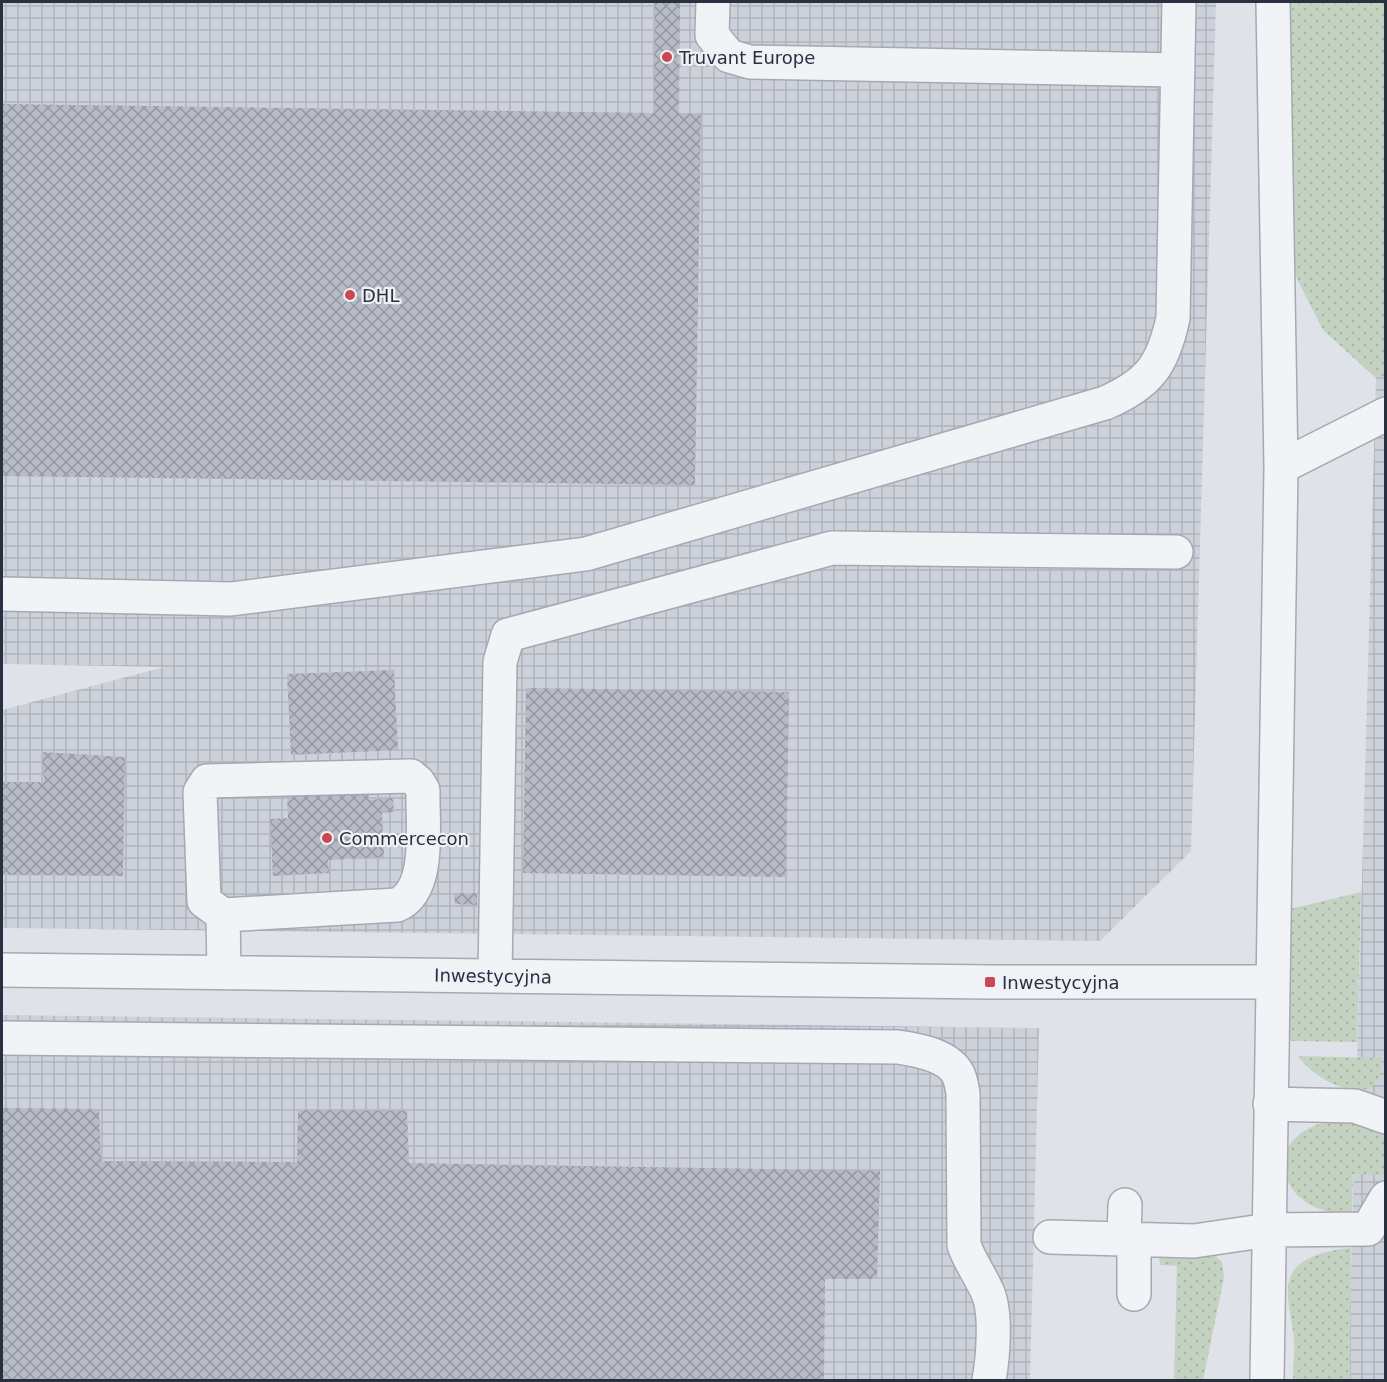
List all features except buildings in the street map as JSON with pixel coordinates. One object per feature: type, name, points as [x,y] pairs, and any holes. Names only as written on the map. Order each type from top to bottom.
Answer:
[{"type":"street","points":[[713,2],[712,35],[729,56],[750,62],[1178,70]]},
{"type":"street","points":[[2,594],[231,599],[586,554],[1105,403],[1131,392],[1153,371],[1168,344],[1173,318],[1179,2]]},
{"type":"street","points":[[1268,1380],[1270,1104],[1281,467],[1273,2]]},
{"type":"street","points":[[1281,467],[1386,414]]},
{"type":"street","points":[[495,976],[500,662],[508,635],[831,548],[1176,552]]},
{"type":"street","points":[[411,776],[418,782],[423,790],[422,869],[418,885],[408,901],[397,905],[223,915],[204,901],[200,792],[207,782],[411,776]]},
{"type":"street","points":[[223,915],[224,972]]},
{"type":"street","name":"Inwestycyjna","points":[[2,970],[1273,982]]},
{"type":"street","points":[[2,1038],[898,1047],[919,1051],[950,1065],[959,1075],[963,1093],[964,1245],[970,1264],[988,1293],[992,1310],[989,1380]]},
{"type":"street","points":[[1270,1104],[1355,1106],[1386,1117]]},
{"type":"street","points":[[1050,1237],[1194,1241],[1269,1230],[1368,1229],[1386,1198]]},
{"type":"street","points":[[1125,1205],[1134,1294]]},
{"type":"shaded area","points":[[2,2],[1216,2],[1191,851],[1100,941],[2,928],[2,710],[164,667],[2,664]]},
{"type":"shaded area","points":[[1385,375],[1386,1380],[1348,1380],[1376,378]]},
{"type":"shaded area","points":[[2,1015],[1039,1028],[1030,1380],[2,1380]]},
{"type":"green space","points":[[1281,2],[1385,2],[1386,375],[1376,378],[1323,330],[1289,263]]},
{"type":"green space","points":[[1361,892],[1357,1042],[1291,1041],[1286,1034],[1290,909]]},
{"type":"green space","points":[[1298,1056],[1382,1058],[1380,1076],[1372,1086],[1361,1090],[1348,1089],[1319,1076]]},
{"type":"green space","points":[[1338,1120],[1385,1133],[1385,1175],[1353,1174],[1352,1215],[1325,1211],[1304,1201],[1291,1187],[1284,1170],[1285,1154],[1295,1139],[1312,1127]]},
{"type":"green space","points":[[1351,1248],[1350,1380],[1293,1380],[1294,1338],[1288,1293],[1290,1277],[1295,1269],[1312,1257],[1321,1253]]},
{"type":"green space","points":[[1211,1252],[1222,1262],[1224,1277],[1203,1380],[1174,1380],[1177,1266],[1160,1265],[1159,1256]]},
{"type":"place","name":"Truvant Europe","points":[[667,57]]},
{"type":"place","name":"DHL","points":[[350,295]]},
{"type":"place","name":"Commercecon","points":[[327,838]]},
{"type":"place","name":"Inwestycyjna","points":[[990,982]]}]
